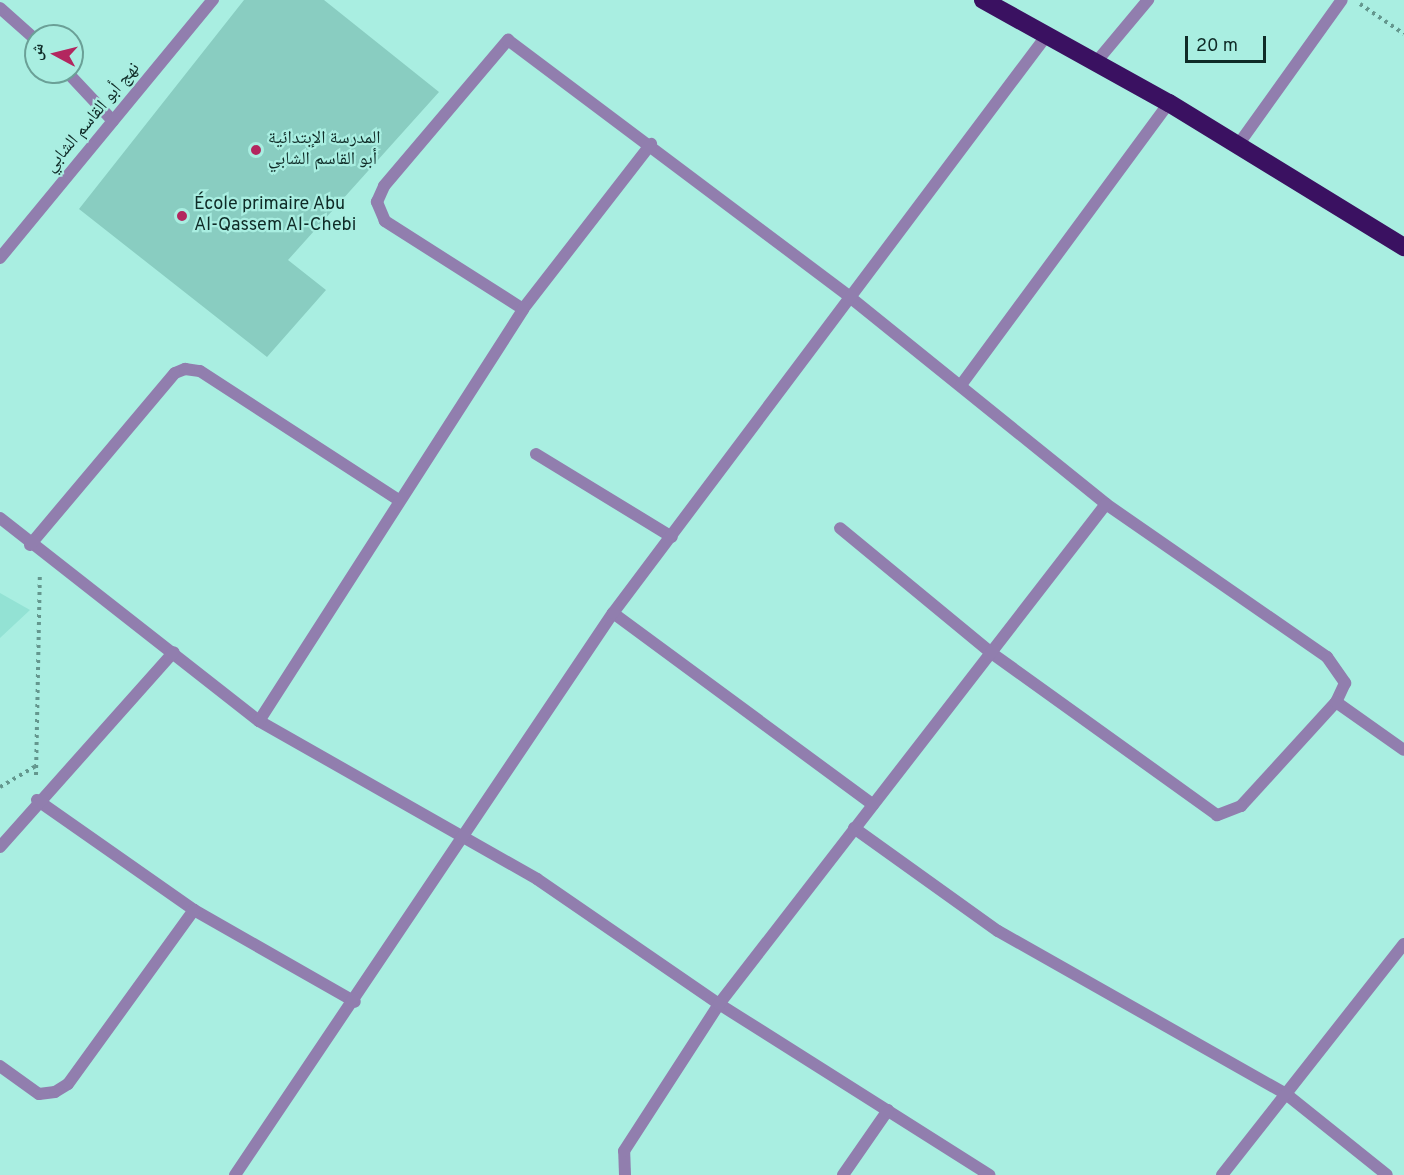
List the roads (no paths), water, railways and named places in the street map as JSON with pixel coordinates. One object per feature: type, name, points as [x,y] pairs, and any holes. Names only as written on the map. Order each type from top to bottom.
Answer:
[{"type":"highway","points":[[983,0],[1169,103],[1404,247]]},
{"type":"street","name":"نهج أبو القاسم الشابي","points":[[0,258],[213,0]]},
{"type":"street","points":[[1097,62],[1148,0]]},
{"type":"street","points":[[1238,145],[1342,0]]},
{"type":"street","points":[[0,8],[24,29]]},
{"type":"street","points":[[235,1175],[355,1002],[461,832],[613,614],[1047,35]]},
{"type":"street","points":[[523,309],[385,221],[377,202],[384,186],[508,40],[651,144],[851,298],[1106,504],[1327,657],[1345,678],[1336,702],[1241,806],[1217,815],[989,651],[840,528]]},
{"type":"street","points":[[78,84],[113,121]]},
{"type":"street","points":[[961,386],[1169,103]]},
{"type":"street","points":[[259,721],[398,499],[523,309],[651,144]]},
{"type":"street","points":[[35,549],[175,373],[185,369],[200,371],[398,499]]},
{"type":"street","points":[[536,454],[672,537]]},
{"type":"street","points":[[625,1175],[624,1151],[719,1004],[989,651],[1106,504]]},
{"type":"street","points":[[0,518],[35,549],[174,652],[259,721],[461,832],[607,922],[719,1004],[989,1175]]},
{"type":"street","points":[[613,614],[873,804]]},
{"type":"street","points":[[0,847],[37,800],[174,652]]},
{"type":"street","points":[[1336,702],[1404,750]]},
{"type":"street","points":[[37,800],[194,910],[355,1002]]},
{"type":"street","points":[[854,828],[998,931],[1286,1094],[1387,1175]]},
{"type":"street","points":[[0,1066],[39,1094],[55,1092],[68,1084],[194,910]]},
{"type":"street","points":[[1222,1175],[1404,944]]},
{"type":"street","points":[[843,1175],[888,1110]]},
{"type":"place","name":"المدرسة الإبتدائية أبو القاسم الشابي","points":[[256,150]]},
{"type":"place","name":"École primaire Abu Al-Qassem Al-Chebi","points":[[182,216]]}]
